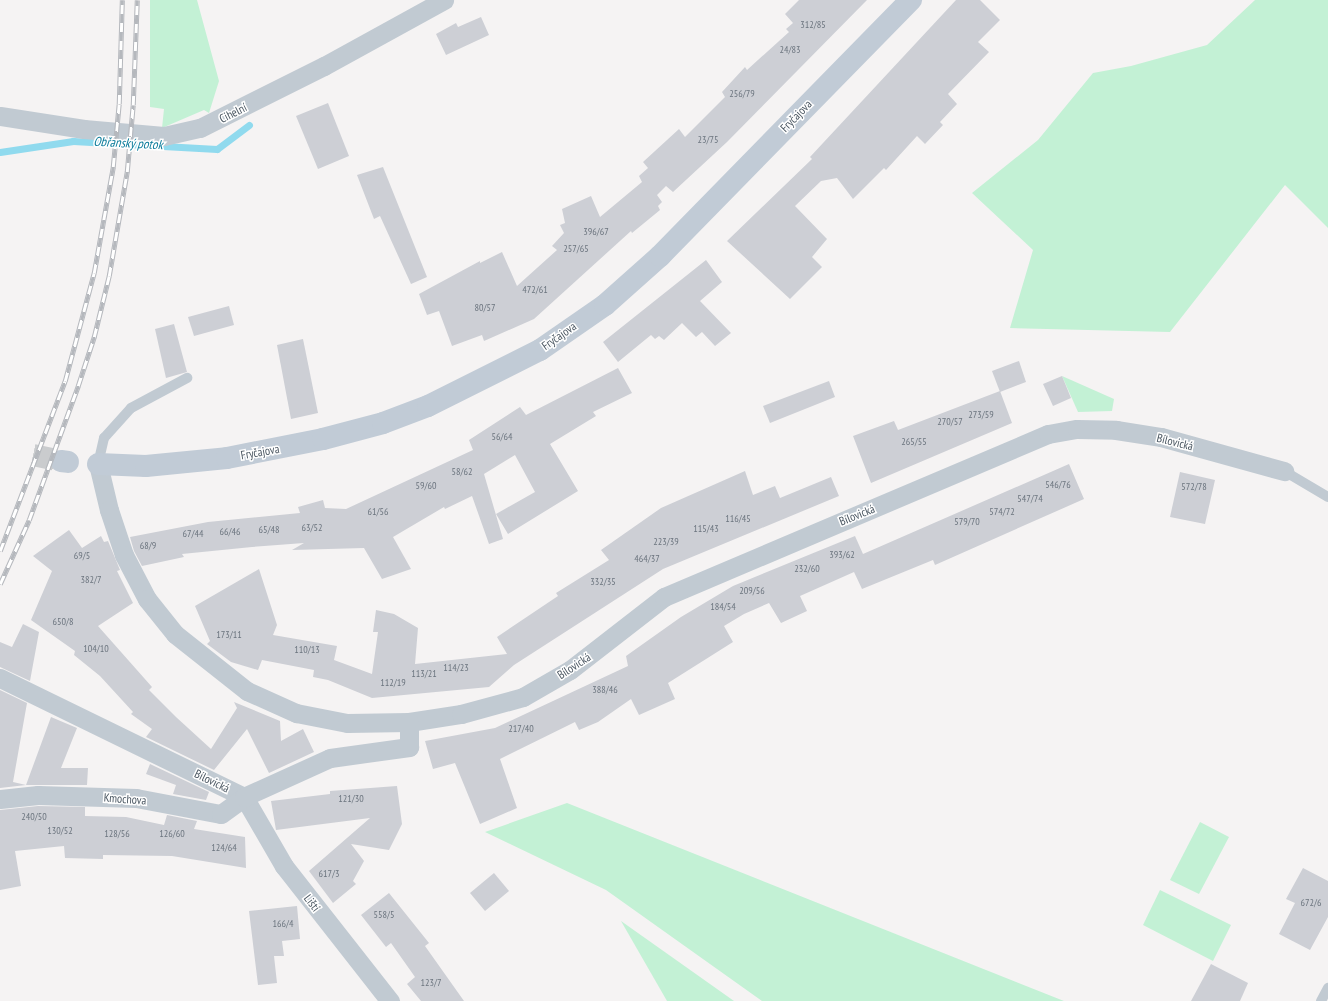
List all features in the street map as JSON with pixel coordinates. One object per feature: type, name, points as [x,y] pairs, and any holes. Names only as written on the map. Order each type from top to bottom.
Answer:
[{"type":"main road","name":"Fryčajova","points":[[98,464],[146,466],[227,458],[323,439],[383,423],[428,406],[540,350],[605,305],[660,256],[911,0]]},
{"type":"street","name":"Cihelní","points":[[0,116],[84,129],[164,136],[200,128],[317,69],[444,0]]},
{"type":"street","name":"Bílovická","points":[[98,464],[109,510],[124,555],[147,599],[175,634],[208,663],[247,691],[296,713],[347,723],[409,722],[460,714],[523,697],[570,670],[664,597],[1048,434],[1077,429],[1116,430],[1160,437],[1284,470]]},
{"type":"street","name":"Bílovická","points":[[0,678],[244,797],[330,758],[409,747],[409,722]]},
{"type":"street","name":"Kmochova","points":[[0,799],[38,796],[136,798],[221,814],[244,797]]},
{"type":"street","name":"Liští","points":[[244,797],[284,866],[390,1001]]},
{"type":"lane","points":[[98,464],[104,438],[131,408],[187,378]]},
{"type":"lane","name":"Bílovická","points":[[1284,470],[1328,497]]},
{"type":"lane","points":[[1321,1001],[1328,988]]},
{"type":"green space","points":[[150,0],[197,0],[219,81],[209,113],[204,110],[162,128],[164,109],[150,107]]},
{"type":"green space","points":[[1255,0],[1328,0],[1328,228],[1285,185],[1170,332],[1010,328],[1033,250],[972,193],[1038,140],[1093,73],[1131,66],[1207,45]]},
{"type":"green space","points":[[1062,376],[1114,399],[1112,411],[1078,412]]},
{"type":"green space","points":[[567,803],[1064,1001],[762,1001],[606,890],[485,832]]},
{"type":"green space","points":[[1200,822],[1229,837],[1199,894],[1170,880]]},
{"type":"green space","points":[[1160,890],[1231,925],[1213,961],[1143,925]]},
{"type":"green space","points":[[621,921],[734,1001],[667,1001]]},
{"type":"building","points":[[799,0],[867,0],[727,142],[673,192],[666,186],[657,195],[662,202],[658,206],[660,210],[632,233],[631,231],[534,319],[484,341],[482,335],[452,346],[439,311],[427,315],[419,294],[480,261],[480,263],[502,252],[517,286],[557,250],[552,246],[564,233],[560,225],[565,223],[562,209],[591,196],[600,217],[642,182],[639,176],[648,168],[643,162],[679,129],[685,137],[725,97],[722,92],[745,67],[747,70],[789,32],[786,29],[793,23],[785,14]]},
{"type":"building","points":[[956,0],[980,0],[1000,20],[978,42],[989,52],[948,94],[957,104],[940,122],[943,125],[925,144],[917,136],[886,170],[884,168],[853,199],[837,178],[821,181],[795,206],[827,239],[812,257],[822,267],[790,299],[727,241],[812,159],[810,157]]},
{"type":"building","points":[[481,17],[489,35],[446,55],[436,34],[456,23],[458,27]]},
{"type":"building","points":[[328,103],[349,156],[318,169],[296,116]]},
{"type":"building","points":[[383,167],[427,277],[411,284],[380,216],[374,219],[357,175]]},
{"type":"building","points":[[706,260],[722,282],[700,301],[731,333],[715,346],[702,332],[696,337],[682,323],[664,340],[659,336],[655,339],[651,335],[618,362],[603,342]]},
{"type":"building","points":[[229,306],[234,325],[194,336],[188,317]]},
{"type":"building","points":[[174,324],[187,372],[166,378],[155,329]]},
{"type":"building","points":[[303,339],[318,413],[291,419],[277,345]]},
{"type":"building","points":[[1019,361],[1026,382],[1000,392],[992,371]]},
{"type":"building","points":[[618,368],[632,393],[593,412],[596,416],[550,444],[578,491],[508,534],[496,514],[535,492],[515,455],[484,474],[503,539],[489,544],[472,496],[445,509],[444,507],[393,537],[411,569],[382,579],[364,548],[292,550],[304,543],[252,547],[182,554],[184,557],[142,566],[134,551],[130,537],[208,522],[300,513],[298,507],[323,500],[325,508],[346,509],[473,450],[469,440],[520,407],[526,415]]},
{"type":"building","points":[[1062,376],[1071,398],[1053,406],[1043,384]]},
{"type":"building","points":[[829,381],[835,397],[770,423],[763,406]]},
{"type":"building","points":[[1000,391],[1012,423],[871,483],[853,436],[894,421],[898,430]]},
{"type":"building","points":[[1069,464],[1084,499],[935,565],[933,560],[862,589],[854,572],[800,596],[807,611],[781,623],[769,603],[744,614],[724,626],[733,642],[668,683],[675,699],[639,715],[631,699],[598,722],[579,730],[575,722],[500,759],[517,808],[480,824],[455,763],[433,769],[425,741],[495,728],[628,666],[626,656],[681,617],[733,586],[855,536],[863,554]]},
{"type":"building","points":[[745,471],[753,495],[775,486],[780,498],[831,477],[839,496],[663,569],[514,665],[489,687],[372,698],[328,680],[313,677],[314,670],[262,660],[258,670],[231,662],[207,644],[210,641],[195,606],[259,569],[277,625],[273,635],[337,646],[334,660],[372,674],[378,632],[373,632],[376,610],[394,614],[418,628],[415,664],[507,654],[497,637],[558,596],[556,593],[609,560],[601,550],[661,508]]},
{"type":"building","points":[[1180,472],[1215,480],[1205,524],[1170,517]]},
{"type":"building","points":[[69,530],[82,548],[101,536],[104,542],[108,541],[120,570],[117,571],[133,603],[98,626],[152,687],[149,690],[211,749],[237,708],[234,702],[280,721],[281,741],[303,729],[314,752],[269,773],[247,729],[214,770],[146,737],[152,729],[131,714],[133,712],[100,676],[74,655],[75,651],[31,620],[52,571],[33,556]]},
{"type":"building","points":[[23,624],[39,632],[30,681],[0,667],[0,642],[12,647]]},
{"type":"building","points":[[0,690],[27,703],[13,782],[26,785],[0,788]]},
{"type":"building","points":[[51,717],[77,728],[61,768],[88,768],[87,785],[26,785]]},
{"type":"building","points":[[150,764],[209,792],[206,800],[173,794],[176,785],[146,774]]},
{"type":"building","points":[[397,786],[402,824],[389,850],[351,844],[364,861],[353,881],[356,884],[333,903],[309,871],[370,818],[276,830],[271,801],[330,794],[330,791]]},
{"type":"building","points":[[38,806],[85,807],[85,816],[126,817],[164,825],[167,815],[197,821],[194,829],[245,837],[246,868],[172,856],[103,855],[103,859],[65,858],[64,846],[15,851],[21,886],[0,890],[0,810]]},
{"type":"building","points":[[1303,868],[1328,881],[1328,917],[1310,950],[1279,934],[1295,903],[1286,899]]},
{"type":"building","points":[[494,873],[509,891],[485,911],[470,893]]},
{"type":"building","points":[[389,893],[429,943],[425,946],[464,1001],[421,1001],[407,984],[415,977],[391,943],[386,947],[361,915]]},
{"type":"building","points":[[297,906],[300,939],[282,941],[284,956],[274,956],[277,983],[258,985],[249,911]]},
{"type":"building","points":[[1211,964],[1248,983],[1240,1001],[1191,1001]]},
{"type":"waterway","name":"Obřanský potok","points":[[0,152],[73,141],[217,149],[249,125]]},
{"type":"tunnel","points":[[33,455],[61,461]]},
{"type":"railway","points":[[0,551],[65,381],[94,273],[113,167],[119,104],[122,0]]},
{"type":"railway","points":[[0,584],[29,520],[78,386],[94,337],[109,276],[127,172],[133,105],[137,0]]}]
